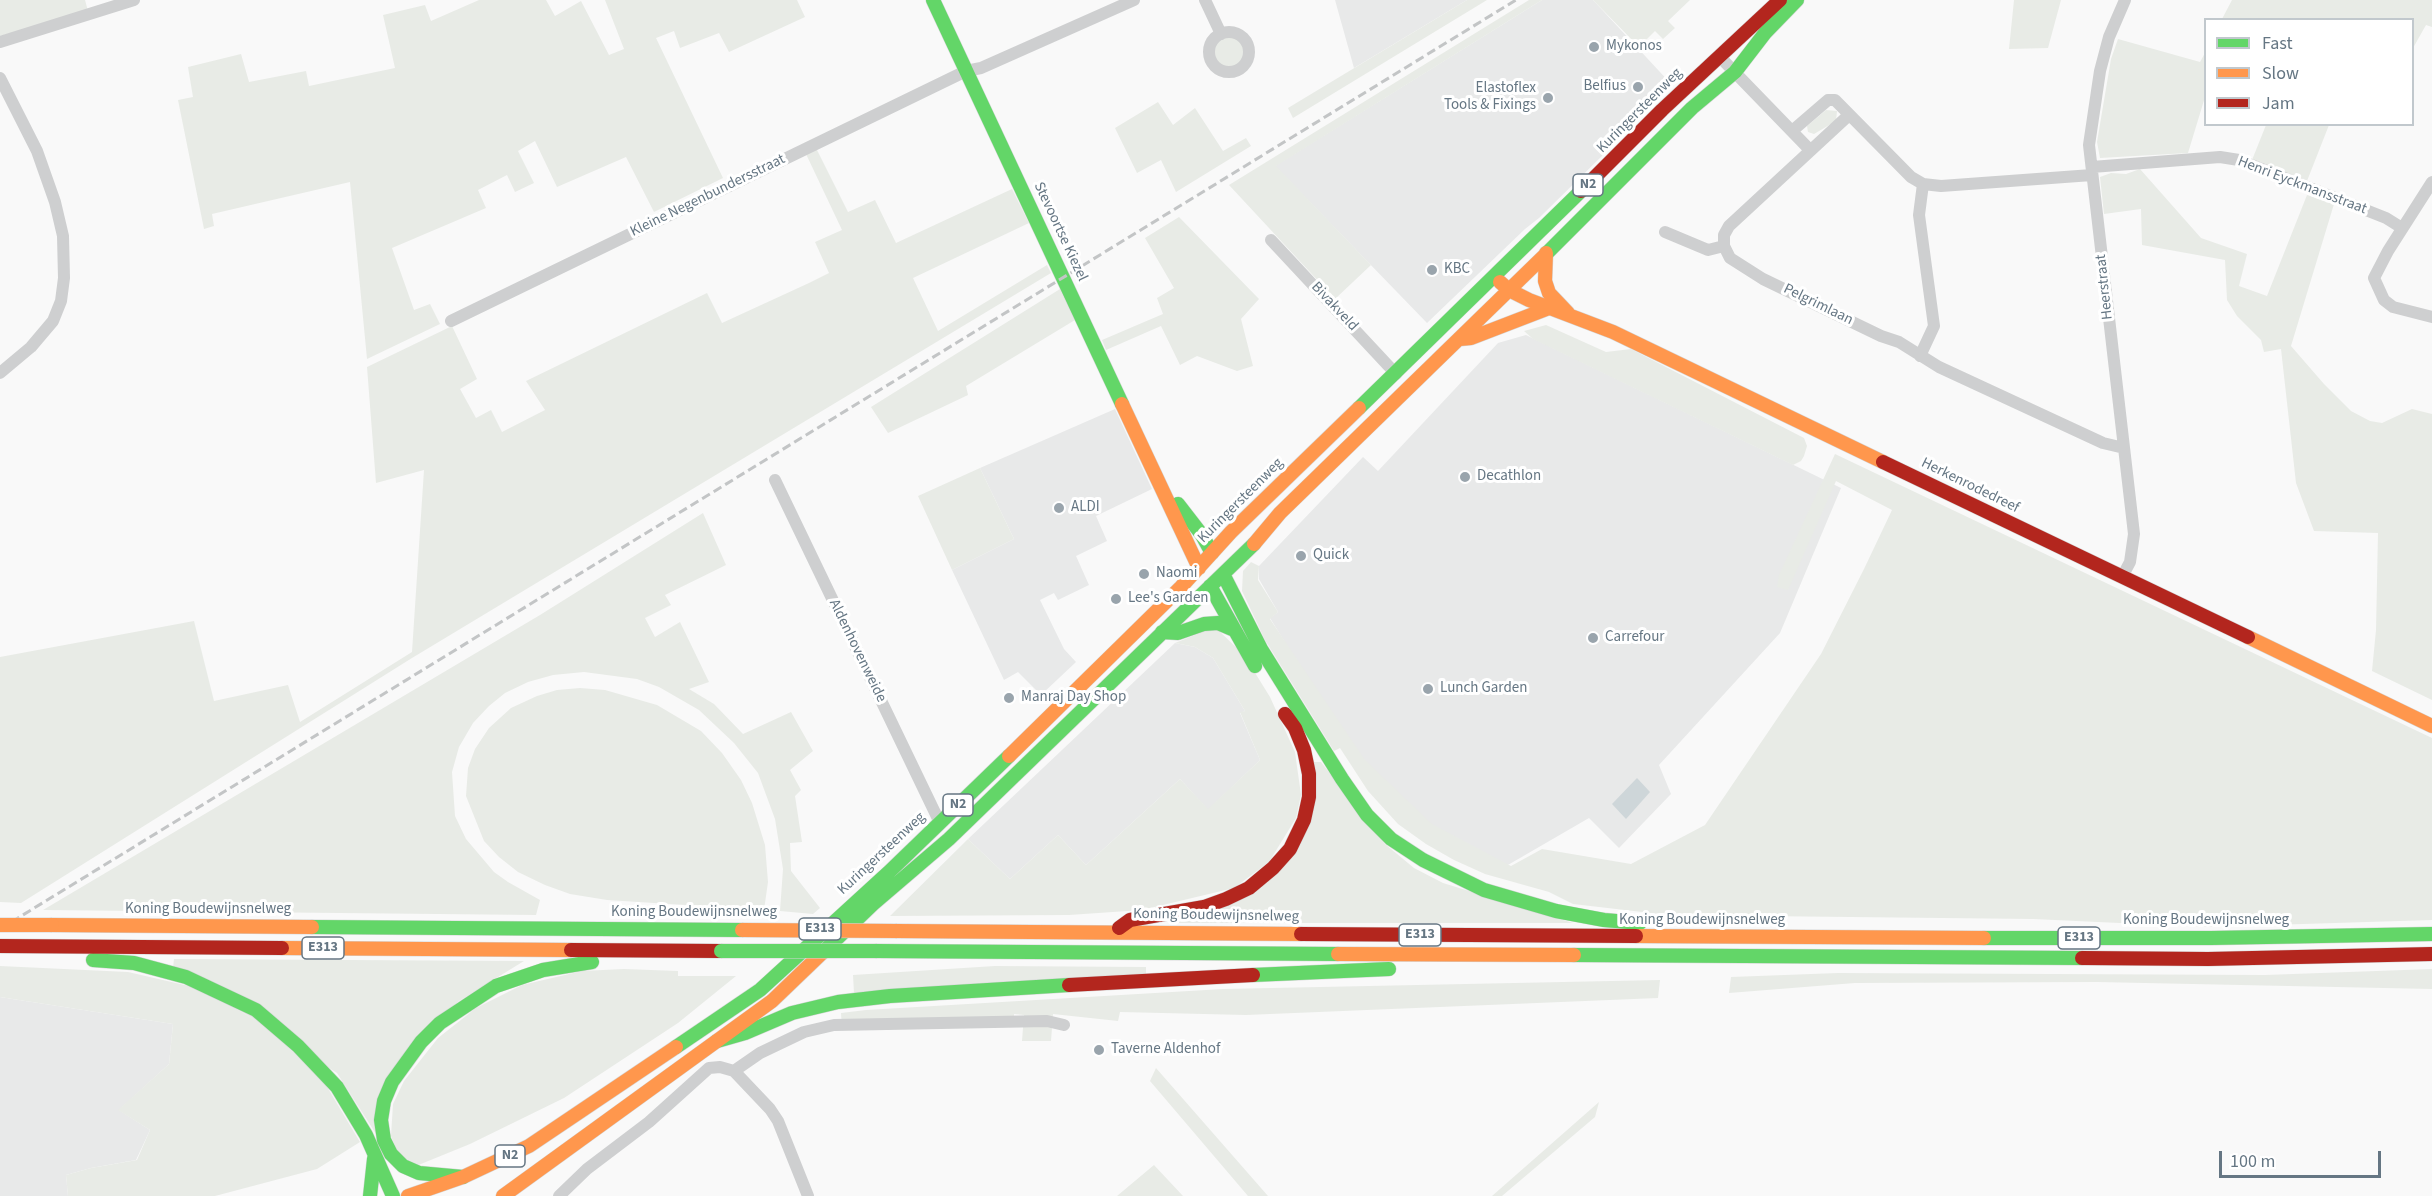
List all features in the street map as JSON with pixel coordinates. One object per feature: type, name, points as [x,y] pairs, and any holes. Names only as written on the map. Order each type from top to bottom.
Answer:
[{"type":"main road","name":"Stevoortse Kiezel","points":[[933,0],[1199,568],[1232,629],[1263,679]]},
{"type":"main road","name":"Kuringersteenweg","points":[[408,1196],[464,1177],[529,1146],[760,990],[889,872],[1095,673],[1212,552],[1719,56],[1756,25],[1780,0]]},
{"type":"main road","name":"Kuringersteenweg","points":[[503,1196],[772,1001],[873,903],[949,839],[1245,554],[1280,513],[1460,339],[1692,108],[1735,72],[1765,33],[1797,0]]},
{"type":"main road","points":[[1546,253],[1543,275],[1546,286],[1549,293],[1571,316]]},
{"type":"main road","name":"Herkenrodedreef","points":[[1495,277],[1509,290],[1613,332],[2432,726]]},
{"type":"main road","points":[[1460,339],[1471,338],[1549,308]]},
{"type":"main road","name":"Stevoortse Kiezel","points":[[1158,479],[1202,534],[1261,649],[1342,779],[1367,814],[1391,839],[1454,877],[1484,890],[1531,905],[1604,920],[1694,927],[1726,938]]},
{"type":"main road","points":[[1162,632],[1178,633],[1204,624],[1218,623],[1232,629]]},
{"type":"main road","points":[[1114,932],[1130,920],[1204,907],[1226,899],[1249,888],[1273,868],[1290,849],[1304,820],[1309,797],[1309,774],[1304,750],[1295,728],[1275,699]]},
{"type":"main road","name":"Koning Boudewijnsnelweg","points":[[0,925],[1726,938],[2211,938],[2432,934]]},
{"type":"main road","name":"E313","points":[[0,946],[2208,959],[2432,954]]},
{"type":"main road","points":[[16,946],[36,956],[134,963],[186,977],[256,1010],[297,1046],[337,1086],[366,1135],[393,1196]]},
{"type":"main road","points":[[464,1177],[419,1173],[403,1166],[391,1154],[384,1140],[381,1120],[384,1101],[403,1064],[440,1023],[496,986],[543,970],[578,963],[610,961],[630,951]]},
{"type":"main road","points":[[717,1041],[745,1033],[792,1013],[838,1002],[890,996],[1243,975],[1490,966],[1507,956]]},
{"type":"main road","points":[[370,1196],[374,1178],[374,1155]]},
{"type":"street","points":[[0,42],[134,0]]},
{"type":"street","name":"Kleine Negenbundersstraat","points":[[451,321],[966,71],[981,68],[1134,0]]},
{"type":"street","points":[[1205,0],[1221,34]]},
{"type":"street","name":"Heerstraat","points":[[2122,578],[2130,562],[2134,542],[2089,145],[2100,71],[2109,37],[2125,0]]},
{"type":"street","points":[[1719,56],[1810,150]]},
{"type":"street","points":[[0,78],[37,151],[55,202],[63,236],[64,278],[61,301],[53,321],[31,347],[0,373]]},
{"type":"street","points":[[1792,130],[1828,100],[1835,100],[1911,177],[1923,184],[1941,186],[2092,171]]},
{"type":"street","points":[[1665,232],[1708,250],[1724,246],[1724,235],[1729,226],[1849,115]]},
{"type":"street","name":"Henri Eyckmansstraat","points":[[2092,171],[2220,157],[2239,160],[2386,218],[2402,228]]},
{"type":"street","points":[[2432,182],[2402,228],[2374,278],[2377,289],[2384,300],[2393,307],[2432,316]]},
{"type":"street","points":[[1920,356],[1934,326],[1919,215],[1923,184]]},
{"type":"street","name":"Bivakveld","points":[[1271,240],[1396,374]]},
{"type":"street","name":"Pelgrimlaan","points":[[1724,246],[1730,258],[1744,269],[1881,336],[1899,342],[1920,356],[2103,443],[2124,448]]},
{"type":"street","name":"Aldenhovenweide","points":[[775,480],[939,823]]},
{"type":"street","points":[[734,1071],[760,1053],[804,1032],[834,1025],[1047,1021],[1064,1025]]},
{"type":"street","points":[[559,1196],[586,1168],[649,1122],[709,1068],[720,1067],[734,1071],[770,1109],[778,1121],[808,1196]]},
{"type":"shaded area","points":[[0,0],[85,0],[88,11],[0,36]]},
{"type":"shaded area","points":[[479,0],[546,0],[555,16],[581,1],[609,55],[624,49],[605,0],[797,0],[805,17],[729,52],[719,33],[680,48],[674,31],[656,38],[723,178],[654,212],[626,157],[557,187],[535,141],[518,151],[534,183],[515,192],[507,175],[478,190],[486,208],[392,248],[414,310],[430,304],[440,324],[367,359],[350,182],[212,214],[214,226],[204,229],[178,100],[193,97],[188,67],[241,54],[249,82],[306,71],[309,86],[395,68],[383,15],[425,5],[431,21]]},
{"type":"shaded area","points":[[1335,0],[1467,0],[1354,68]]},
{"type":"shaded area","points":[[1467,0],[1487,0],[1293,118],[1288,108]]},
{"type":"shaded area","points":[[1529,0],[1542,0],[1276,166],[1371,265],[1335,299],[1229,185]]},
{"type":"shaded area","points":[[1542,0],[1593,0],[1673,86],[1539,218],[1427,323],[1275,166]]},
{"type":"shaded area","points":[[1593,0],[1690,0],[1668,21],[1675,28],[1663,39],[1655,31],[1639,47]]},
{"type":"shaded area","points":[[2014,0],[2061,0],[2048,48],[2009,49]]},
{"type":"shaded area","points":[[2232,0],[2432,0],[2432,27],[2426,25],[2414,46],[2414,18],[2223,18]]},
{"type":"shaded area","points":[[1229,37],[1241,41],[1245,53],[1241,65],[1229,69],[1217,65],[1213,53],[1217,41]]},
{"type":"shaded area","points":[[2118,39],[2200,62],[2204,55],[2204,100],[2188,153],[2100,158],[2097,142],[2111,59]]},
{"type":"shaded area","points":[[1158,102],[1173,125],[1195,108],[1223,151],[1246,138],[1251,146],[1176,192],[1161,160],[1137,173],[1115,128]]},
{"type":"shaded area","points":[[1826,110],[1837,111],[1836,121],[1814,134],[1808,132],[1807,126]]},
{"type":"shaded area","points":[[2266,126],[2329,126],[2307,181],[2252,160]]},
{"type":"shaded area","points":[[816,148],[848,212],[875,200],[896,243],[1012,189],[1029,223],[913,278],[938,331],[1047,265],[1051,273],[412,658],[21,903],[0,902],[0,657],[194,621],[214,701],[288,685],[300,722],[412,652],[424,470],[376,483],[367,367],[452,326],[477,379],[460,389],[476,418],[491,410],[502,432],[545,410],[526,381],[707,293],[722,323],[809,283],[829,273],[815,242],[842,230],[806,154]]},
{"type":"shaded area","points":[[2140,169],[2201,238],[2247,254],[2239,286],[2267,296],[2307,195],[2334,204],[2291,346],[2351,411],[2370,421],[2382,423],[2412,409],[2432,414],[2432,700],[2372,671],[2376,630],[2378,533],[2314,531],[2296,483],[2281,349],[2264,352],[2261,340],[2237,316],[2227,300],[2225,260],[2142,245],[2141,209],[2104,214],[2100,177],[2111,173],[2126,174]]},
{"type":"shaded area","points":[[1179,217],[1259,299],[1241,319],[1253,366],[1237,371],[1197,356],[1180,365],[1161,326],[1106,350],[1102,340],[1163,314],[1157,298],[1174,288],[1145,238]]},
{"type":"shaded area","points":[[1060,289],[1075,320],[966,386],[968,395],[888,433],[871,407]]},
{"type":"shaded area","points":[[1546,325],[1606,352],[1631,349],[1804,438],[1807,446],[1804,456],[1801,461],[1793,465],[1533,339],[1524,331]]},
{"type":"shaded area","points":[[1526,335],[1841,488],[1780,633],[1659,765],[1671,794],[1619,848],[1589,818],[1501,869],[1428,828],[1360,765],[1270,618],[1278,612],[1259,579],[1259,566],[1363,457],[1378,471],[1498,343]]},
{"type":"shaded area","points":[[1115,409],[1152,489],[1096,516],[1107,541],[1076,556],[1089,585],[1058,600],[1054,593],[1040,600],[1064,649],[1076,662],[1041,695],[1018,672],[1004,680],[952,570],[1014,539],[980,468]]},
{"type":"shaded area","points":[[1835,454],[2432,738],[2432,920],[2206,927],[2033,919],[1668,915],[1573,904],[1549,892],[1485,874],[1454,860],[1398,824],[1368,791],[1340,748],[1334,751],[1265,640],[1242,591],[1243,571],[1251,562],[1259,566],[1258,580],[1278,612],[1270,619],[1365,760],[1432,824],[1511,866],[1542,849],[1631,864],[1705,825],[1821,654],[1864,569],[1892,510],[1836,481],[1788,590],[1777,587],[1779,575]]},
{"type":"shaded area","points":[[980,468],[1014,539],[952,570],[918,496]]},
{"type":"shaded area","points":[[703,513],[726,565],[665,595],[671,605],[645,618],[655,637],[680,622],[709,682],[689,689],[714,704],[743,734],[791,712],[813,751],[790,770],[801,790],[795,796],[802,842],[790,843],[791,871],[820,908],[813,914],[780,911],[783,869],[775,819],[758,773],[734,743],[699,710],[659,687],[637,679],[584,672],[553,675],[528,682],[505,693],[473,723],[459,747],[452,772],[455,816],[466,839],[494,872],[540,900],[536,915],[43,910],[540,615]]},
{"type":"shaded area","points":[[1215,627],[1244,655],[1270,697],[1295,752],[1301,795],[1296,818],[1269,862],[1234,888],[1142,910],[1069,915],[890,916],[968,839],[1010,879],[1058,835],[1086,865],[1180,779],[1208,809],[1260,760],[1240,712],[1245,711],[1213,658],[1195,647],[1175,643]]},
{"type":"shaded area","points":[[1175,643],[1195,647],[1213,658],[1245,711],[1240,713],[1260,760],[1208,810],[1180,779],[1086,865],[1058,835],[1010,879],[968,839]]},
{"type":"shaded area","points":[[580,688],[605,690],[657,705],[701,731],[722,753],[741,780],[752,803],[765,845],[768,882],[764,910],[607,900],[570,894],[518,872],[484,841],[466,796],[468,768],[475,749],[489,728],[511,708],[557,690]]},
{"type":"shaded area","points":[[1311,762],[1321,762],[1385,844],[1414,868],[1443,883],[1573,923],[1168,923],[1286,861]]},
{"type":"shaded area","points":[[1637,778],[1650,792],[1626,819],[1612,804]]},
{"type":"shaded area","points":[[174,959],[524,961],[459,1001],[412,1042],[376,1134],[337,1073],[173,968]]},
{"type":"shaded area","points":[[0,966],[128,972],[189,986],[233,1006],[271,1031],[323,1080],[360,1142],[317,1169],[215,1196],[68,1196],[66,1175],[137,1160],[150,1130],[118,1110],[169,1064],[173,1024],[0,997]]},
{"type":"shaded area","points":[[995,966],[1146,967],[1146,976],[854,993],[853,975]]},
{"type":"shaded area","points":[[624,969],[678,971],[678,976],[736,976],[678,1023],[564,1098],[470,1144],[416,1166],[398,1154],[391,1136],[393,1104],[404,1081],[438,1038],[476,1008],[522,985],[582,971]]},
{"type":"shaded area","points":[[2432,969],[2432,989],[2097,982],[1855,983],[1729,993],[1731,977],[1838,973],[2265,975]]},
{"type":"shaded area","points":[[1660,980],[1658,998],[1246,1015],[1120,1012],[1118,1021],[1053,1014],[1051,1041],[1022,1041],[1024,1015],[1014,1014],[1014,1026],[842,1030],[841,1013],[1223,989]]},
{"type":"shaded area","points":[[0,997],[173,1024],[169,1064],[119,1110],[150,1130],[136,1160],[66,1175],[68,1196],[0,1196]]},
{"type":"shaded area","points":[[1156,1068],[1268,1196],[1248,1196],[1150,1081]]},
{"type":"shaded area","points":[[1599,1102],[1595,1117],[1502,1196],[1492,1196]]},
{"type":"shaded area","points":[[1154,1165],[1183,1196],[1117,1196]]},
{"type":"railway","points":[[0,929],[1516,0]]},
{"type":"traffic: fast","points":[[933,0],[1122,404]]},
{"type":"traffic: fast","points":[[1546,254],[1692,108],[1735,72],[1765,33],[1797,0]]},
{"type":"traffic: fast","points":[[1359,408],[1581,191]]},
{"type":"traffic: fast","points":[[1178,504],[1202,535],[1212,553]]},
{"type":"traffic: fast","points":[[822,953],[873,904],[949,839],[1254,544]]},
{"type":"traffic: fast","points":[[1223,574],[1261,649],[1342,779],[1367,815],[1391,839],[1423,860],[1484,890],[1556,911],[1604,920],[1640,923]]},
{"type":"traffic: fast","points":[[1210,586],[1255,666]]},
{"type":"traffic: fast","points":[[1162,632],[1178,633],[1204,624],[1218,623],[1232,629]]},
{"type":"traffic: fast","points":[[676,1047],[760,990],[889,872],[1009,756]]},
{"type":"traffic: fast","points":[[312,927],[742,930]]},
{"type":"traffic: fast","points":[[1984,938],[2211,938],[2432,934]]},
{"type":"traffic: fast","points":[[721,951],[877,951]]},
{"type":"traffic: fast","points":[[877,951],[1338,954]]},
{"type":"traffic: fast","points":[[1574,955],[2082,958]]},
{"type":"traffic: fast","points":[[93,960],[134,963],[186,977],[256,1010],[298,1046],[337,1087],[366,1135],[393,1196]]},
{"type":"traffic: fast","points":[[463,1177],[419,1173],[403,1166],[391,1154],[384,1140],[381,1120],[384,1101],[392,1082],[421,1042],[440,1023],[496,986],[543,970],[592,962]]},
{"type":"traffic: fast","points":[[1253,975],[1389,969]]},
{"type":"traffic: fast","points":[[717,1041],[745,1033],[792,1013],[838,1002],[890,996],[1069,985]]},
{"type":"traffic: fast","points":[[370,1196],[374,1159]]},
{"type":"traffic: slow","points":[[1546,253],[1545,281],[1549,293],[1568,313]]},
{"type":"traffic: slow","points":[[1254,544],[1280,513],[1546,254]]},
{"type":"traffic: slow","points":[[1500,282],[1509,290],[1529,300],[1613,332],[1883,462]]},
{"type":"traffic: slow","points":[[1460,339],[1471,338],[1549,308]]},
{"type":"traffic: slow","points":[[1122,404],[1199,568]]},
{"type":"traffic: slow","points":[[1009,756],[1181,587],[1231,532],[1359,408]]},
{"type":"traffic: slow","points":[[2248,637],[2432,726]]},
{"type":"traffic: slow","points":[[0,925],[52,925]]},
{"type":"traffic: slow","points":[[52,925],[312,927]]},
{"type":"traffic: slow","points":[[742,930],[897,931]]},
{"type":"traffic: slow","points":[[897,931],[1301,934]]},
{"type":"traffic: slow","points":[[1636,936],[1984,938]]},
{"type":"traffic: slow","points":[[282,948],[571,950]]},
{"type":"traffic: slow","points":[[503,1196],[772,1001],[822,953]]},
{"type":"traffic: slow","points":[[1338,954],[1574,955]]},
{"type":"traffic: slow","points":[[408,1196],[463,1177],[529,1146],[676,1047]]},
{"type":"traffic: jam","points":[[1581,191],[1662,110],[1780,0]]},
{"type":"traffic: jam","points":[[1883,462],[2248,637]]},
{"type":"traffic: jam","points":[[1119,928],[1130,920],[1204,907],[1226,899],[1249,888],[1273,868],[1290,849],[1304,820],[1309,797],[1309,774],[1304,750],[1295,728],[1285,714]]},
{"type":"traffic: jam","points":[[1301,934],[1636,936]]},
{"type":"traffic: jam","points":[[0,946],[282,948]]},
{"type":"traffic: jam","points":[[571,950],[721,951]]},
{"type":"traffic: jam","points":[[2082,958],[2208,959],[2432,954]]},
{"type":"traffic: jam","points":[[1069,985],[1253,975]]},
{"type":"place","name":"Mykonos","points":[[1594,47]]},
{"type":"place","name":"Belfius","points":[[1638,87]]},
{"type":"place","name":"Elastoflex Tools & Fixings","points":[[1548,98]]},
{"type":"place","name":"KBC","points":[[1432,270]]},
{"type":"place","name":"Decathlon","points":[[1465,477]]},
{"type":"place","name":"ALDI","points":[[1059,508]]},
{"type":"place","name":"Quick","points":[[1301,556]]},
{"type":"place","name":"Naomi","points":[[1144,574]]},
{"type":"place","name":"Lee's Garden","points":[[1116,599]]},
{"type":"place","name":"Carrefour","points":[[1593,638]]},
{"type":"place","name":"Lunch Garden","points":[[1428,689]]},
{"type":"place","name":"Manraj Day Shop","points":[[1009,698]]},
{"type":"place","name":"Taverne Aldenhof","points":[[1099,1050]]}]
